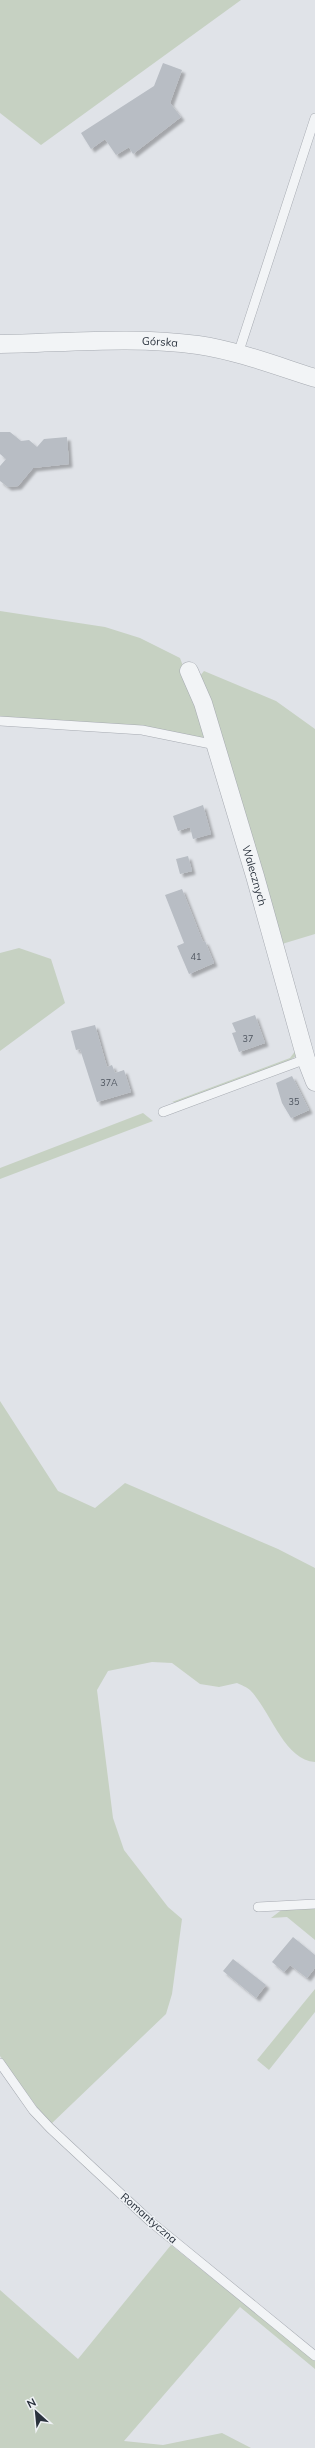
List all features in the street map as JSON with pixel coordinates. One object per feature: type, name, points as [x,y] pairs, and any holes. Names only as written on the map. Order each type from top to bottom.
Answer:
[{"type":"street","name":"Górska","points":[[0,344],[156,341],[198,345],[238,354],[315,378]]},
{"type":"street","name":"Walecznych","points":[[189,671],[216,745],[306,1059],[315,1082]]},
{"type":"lane","points":[[238,354],[315,118]]},
{"type":"lane","points":[[0,721],[142,730],[216,745]]},
{"type":"lane","points":[[163,1112],[306,1059]]},
{"type":"lane","points":[[258,1907],[315,1904]]},
{"type":"lane","name":"Romantyczna","points":[[0,2063],[33,2110],[55,2133],[151,2222],[315,2356]]},
{"type":"green space","points":[[0,0],[241,0],[41,145],[0,113]]},
{"type":"green space","points":[[0,611],[105,627],[140,638],[180,658],[210,739],[143,727],[0,717]]},
{"type":"green space","points":[[204,671],[276,701],[315,729],[315,934],[282,944],[199,677]]},
{"type":"green space","points":[[19,948],[51,959],[65,1003],[0,1051],[0,953]]},
{"type":"green space","points":[[296,1050],[298,1055],[290,1060],[177,1103],[172,1102],[290,1058]]},
{"type":"green space","points":[[143,1113],[153,1121],[0,1179],[0,1168]]},
{"type":"green space","points":[[0,1401],[58,1491],[95,1508],[125,1483],[278,1549],[315,1568],[315,1762],[304,1759],[286,1744],[264,1709],[249,1689],[237,1683],[219,1687],[200,1684],[172,1663],[152,1662],[108,1671],[97,1690],[113,1818],[124,1850],[168,1907],[182,1919],[172,1994],[166,2014],[50,2125],[0,2056]]},
{"type":"green space","points":[[315,1907],[315,1940],[287,1917],[271,1918],[284,1908]]},
{"type":"green space","points":[[315,1989],[315,2012],[269,2070],[257,2060]]},
{"type":"green space","points":[[171,2245],[315,2361],[315,2369],[240,2307],[124,2441],[163,2445],[222,2433],[251,2448],[0,2448],[0,2290],[78,2359]]},
{"type":"building","points":[[163,63],[182,70],[170,103],[181,117],[133,154],[129,147],[116,155],[105,139],[91,149],[81,133],[154,86]]},
{"type":"building","points":[[0,432],[10,432],[21,441],[29,440],[37,447],[44,439],[67,437],[69,464],[33,468],[18,486],[8,487],[0,481],[0,466],[6,459],[0,454]]},
{"type":"building","points":[[203,805],[211,834],[193,839],[190,827],[178,831],[173,816]]},
{"type":"building","points":[[188,856],[192,871],[180,874],[176,859]]},
{"type":"building","points":[[182,889],[203,942],[205,941],[214,963],[189,974],[177,946],[184,943],[165,895]]},
{"type":"building","points":[[255,1015],[265,1043],[239,1052],[232,1033],[236,1032],[232,1023]]},
{"type":"building","points":[[95,1025],[107,1067],[112,1065],[115,1073],[124,1070],[131,1092],[97,1102],[80,1049],[76,1050],[71,1031]]},
{"type":"building","points":[[292,1076],[309,1110],[291,1118],[282,1103],[276,1083]]},
{"type":"building","points":[[293,1937],[315,1955],[315,1968],[307,1978],[290,1965],[284,1972],[272,1962]]},
{"type":"building","points":[[233,1959],[266,1985],[256,1998],[223,1971]]}]
